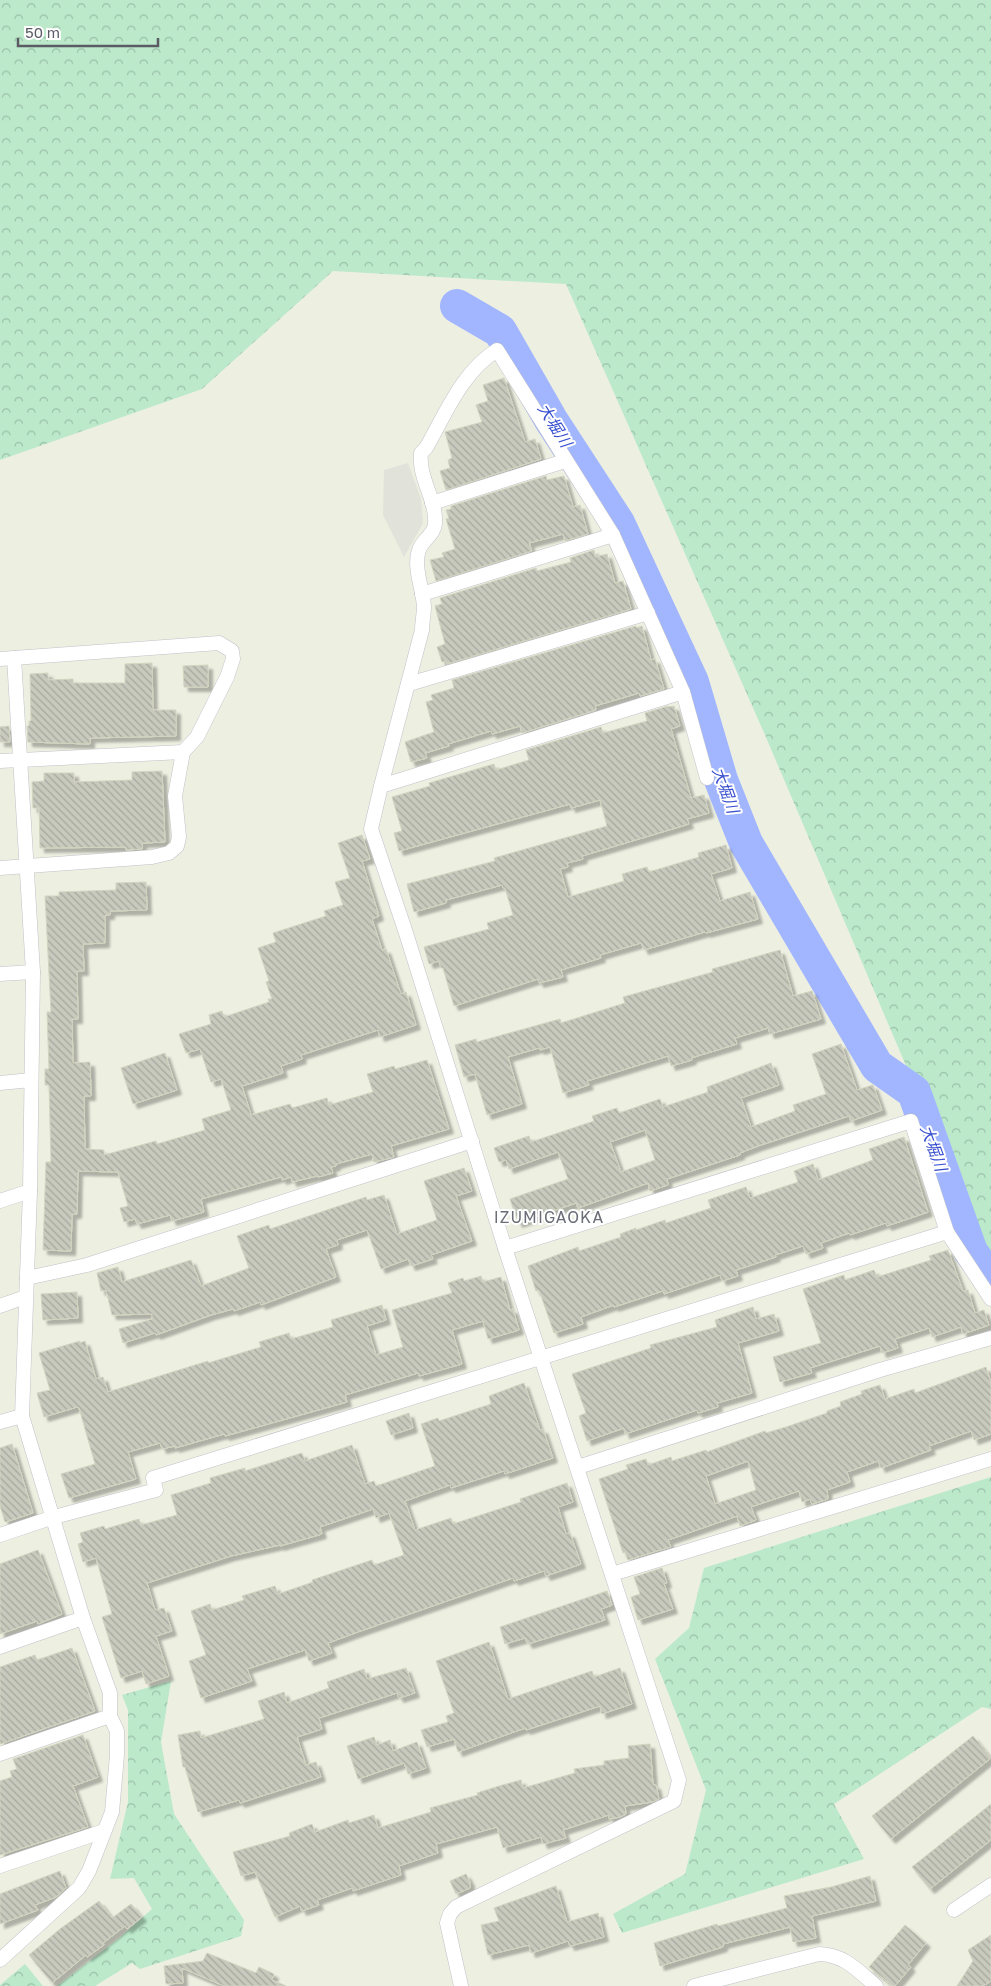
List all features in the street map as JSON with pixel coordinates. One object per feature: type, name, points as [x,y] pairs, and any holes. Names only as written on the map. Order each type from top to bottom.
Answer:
[{"type":"street","points":[[461,1986],[447,1923],[450,1914],[456,1907],[674,1801],[679,1780],[505,1248],[372,829],[381,786],[422,630],[424,608],[418,561],[419,550],[433,532],[435,525],[432,503],[421,466],[421,453],[426,448],[467,377],[486,357],[497,350],[613,535],[684,692],[707,778]]},
{"type":"street","points":[[432,503],[565,460]]},
{"type":"street","points":[[422,594],[613,535]]},
{"type":"street","points":[[409,684],[648,613]]},
{"type":"street","points":[[0,868],[27,867],[152,858],[169,853],[177,846],[179,837],[175,796],[182,752],[197,736],[231,668],[232,651],[219,642],[7,659],[20,760],[27,867],[33,972],[27,1081],[30,1191],[22,1416],[83,1618],[110,1692],[110,1716],[116,1731],[117,1756],[112,1812],[89,1871],[79,1888],[0,1960]]},
{"type":"street","points":[[381,786],[684,692]]},
{"type":"street","points":[[0,761],[182,752]]},
{"type":"street","points":[[0,974],[33,972]]},
{"type":"street","points":[[0,1083],[27,1081]]},
{"type":"street","points":[[0,1089],[27,1081]]},
{"type":"street","points":[[505,1248],[911,1121],[947,1232],[991,1299]]},
{"type":"street","points":[[26,1278],[87,1265],[472,1142]]},
{"type":"street","points":[[0,1201],[30,1191]]},
{"type":"street","points":[[0,1535],[54,1517],[156,1490],[153,1478],[947,1232]]},
{"type":"street","points":[[0,1306],[25,1297]]},
{"type":"street","points":[[578,1467],[880,1370],[991,1338]]},
{"type":"street","points":[[0,1422],[22,1416]]},
{"type":"street","points":[[612,1574],[991,1459]]},
{"type":"street","points":[[0,1647],[83,1618]]},
{"type":"street","points":[[0,1754],[110,1716]]},
{"type":"street","points":[[0,1866],[104,1831]]},
{"type":"street","points":[[954,1910],[991,1885]]},
{"type":"street","points":[[694,1986],[819,1954],[830,1954],[842,1958],[876,1986]]},
{"type":"shaded area","points":[[408,463],[421,499],[423,523],[404,557],[383,515],[384,470]]},
{"type":"green space","points":[[0,0],[991,0],[991,1254],[974,1225],[765,735],[566,284],[333,271],[202,389],[0,460]]},
{"type":"green space","points":[[991,1477],[991,1709],[982,1707],[834,1804],[864,1859],[622,1933],[613,1914],[685,1874],[706,1790],[655,1659],[689,1628],[704,1568]]},
{"type":"green space","points":[[171,1681],[161,1742],[174,1814],[244,1920],[241,1936],[140,1969],[132,1963],[95,1986],[57,1986],[118,1939],[152,1909],[134,1878],[110,1879],[128,1802],[128,1710],[122,1695]]},
{"type":"green space","points":[[25,1964],[43,1986],[0,1986],[0,1985]]},
{"type":"building","points":[[504,378],[525,442],[535,439],[541,459],[446,490],[440,471],[450,468],[448,460],[452,458],[445,432],[482,422],[476,405],[488,401],[483,385]]},
{"type":"building","points":[[546,476],[547,480],[564,476],[573,507],[580,505],[588,534],[565,541],[563,534],[529,543],[532,551],[436,581],[430,560],[444,557],[442,553],[455,549],[446,519],[449,518],[446,510],[451,509],[451,506]]},
{"type":"building","points":[[594,550],[595,557],[607,554],[615,583],[623,581],[631,609],[447,664],[446,661],[442,662],[437,647],[445,644],[435,606],[442,604],[440,598],[536,568],[537,571],[571,562],[570,558]]},
{"type":"building","points":[[636,626],[636,628],[642,626],[651,660],[655,659],[664,689],[640,696],[639,693],[595,706],[596,710],[522,733],[520,726],[492,734],[491,731],[448,744],[449,746],[425,753],[427,758],[411,762],[405,742],[434,732],[426,702],[433,700],[431,695],[454,688],[452,680]]},
{"type":"building","points":[[152,663],[153,710],[176,710],[176,736],[90,738],[90,744],[28,742],[27,726],[29,726],[29,721],[31,721],[30,674],[48,673],[48,680],[73,679],[73,683],[125,683],[125,664]]},
{"type":"building","points":[[208,665],[208,687],[184,687],[183,666]]},
{"type":"building","points":[[674,706],[680,726],[671,729],[691,798],[704,795],[709,813],[687,819],[689,824],[582,856],[583,859],[567,863],[568,867],[560,869],[568,897],[624,881],[622,874],[647,867],[649,872],[699,857],[698,853],[726,845],[732,868],[711,874],[720,901],[750,892],[758,919],[644,950],[641,943],[600,955],[601,958],[561,970],[563,977],[539,983],[538,979],[454,1006],[443,968],[441,968],[439,961],[429,964],[424,947],[489,929],[487,923],[513,915],[505,888],[502,885],[446,900],[446,903],[414,912],[407,884],[495,861],[494,858],[607,826],[600,800],[571,808],[570,804],[399,851],[394,833],[402,831],[392,797],[430,786],[429,783],[494,764],[496,770],[529,760],[526,750],[601,727],[603,733],[647,721],[645,713]]},
{"type":"building","points":[[9,726],[10,742],[0,742],[0,727]]},
{"type":"building","points":[[162,771],[165,842],[142,843],[142,849],[126,850],[126,847],[40,848],[39,808],[33,808],[32,782],[44,781],[44,773],[74,773],[74,782],[132,780],[132,772]]},
{"type":"building","points":[[362,835],[370,859],[362,861],[379,916],[372,919],[382,950],[386,949],[401,994],[406,992],[416,1025],[380,1037],[378,1030],[301,1055],[302,1059],[281,1066],[283,1073],[242,1086],[251,1115],[290,1104],[292,1108],[327,1098],[329,1105],[373,1092],[367,1074],[394,1066],[395,1069],[427,1060],[449,1129],[391,1146],[394,1157],[374,1162],[372,1154],[336,1164],[336,1166],[331,1167],[333,1173],[318,1177],[292,1182],[291,1177],[282,1180],[281,1177],[201,1199],[204,1212],[172,1221],[170,1215],[137,1224],[135,1219],[124,1222],[120,1208],[128,1206],[118,1172],[78,1171],[77,1214],[72,1214],[71,1251],[43,1250],[46,1162],[51,1162],[49,1085],[45,1085],[45,1069],[49,1069],[47,1012],[51,1012],[45,896],[59,896],[59,892],[116,890],[116,883],[146,882],[147,910],[110,911],[110,915],[105,915],[105,943],[83,944],[84,971],[77,971],[78,1019],[72,1019],[73,1063],[90,1062],[91,1096],[84,1096],[85,1149],[104,1150],[104,1155],[156,1141],[157,1144],[205,1130],[202,1119],[231,1110],[221,1079],[211,1082],[200,1049],[186,1053],[179,1034],[211,1024],[209,1015],[222,1011],[224,1017],[269,1002],[268,999],[272,999],[266,982],[269,981],[258,948],[276,942],[273,933],[326,916],[324,911],[343,905],[335,882],[350,878],[338,843]]},
{"type":"building","points":[[780,950],[793,996],[812,991],[821,1019],[770,1034],[768,1028],[735,1038],[737,1044],[671,1066],[668,1056],[587,1081],[589,1085],[563,1093],[550,1047],[540,1050],[539,1048],[508,1057],[522,1104],[487,1115],[475,1074],[464,1077],[455,1045],[476,1039],[477,1042],[560,1019],[561,1023],[625,1003],[623,997],[713,972],[712,969]]},
{"type":"building","points":[[841,1044],[857,1090],[873,1085],[882,1110],[851,1121],[849,1116],[758,1146],[740,1153],[740,1155],[667,1179],[668,1185],[650,1191],[648,1183],[578,1208],[576,1203],[518,1223],[510,1199],[568,1179],[558,1152],[509,1169],[506,1160],[499,1162],[494,1148],[529,1136],[531,1142],[594,1121],[592,1116],[617,1108],[619,1113],[660,1099],[663,1107],[708,1092],[707,1087],[771,1063],[779,1085],[741,1098],[751,1127],[795,1111],[793,1105],[826,1094],[812,1054]],"holes":[[[645,1130],[655,1160],[621,1172],[610,1142]]]},
{"type":"building","points":[[165,1053],[177,1090],[133,1104],[121,1068]]},
{"type":"building","points":[[904,1137],[928,1212],[887,1226],[886,1223],[850,1235],[849,1233],[821,1243],[823,1248],[806,1254],[803,1246],[775,1255],[776,1257],[736,1270],[738,1276],[722,1281],[720,1275],[664,1294],[663,1291],[614,1307],[614,1305],[581,1317],[583,1324],[554,1333],[539,1290],[536,1291],[528,1266],[578,1247],[579,1251],[621,1237],[620,1234],[636,1228],[636,1230],[665,1220],[666,1223],[711,1208],[708,1200],[746,1187],[750,1198],[798,1182],[794,1171],[813,1164],[818,1180],[873,1160],[869,1149]]},
{"type":"building","points":[[464,1168],[472,1191],[456,1196],[472,1241],[431,1255],[433,1259],[411,1266],[408,1259],[381,1269],[367,1230],[337,1240],[338,1245],[326,1249],[336,1277],[261,1305],[260,1302],[234,1311],[233,1309],[211,1315],[156,1335],[155,1333],[123,1343],[119,1329],[152,1319],[152,1314],[112,1315],[106,1290],[101,1291],[97,1273],[118,1267],[122,1282],[191,1260],[201,1286],[249,1268],[237,1236],[269,1225],[270,1229],[366,1197],[367,1200],[384,1195],[397,1234],[437,1220],[424,1181]]},
{"type":"building","points":[[948,1250],[963,1291],[968,1290],[975,1313],[984,1310],[989,1325],[963,1334],[961,1327],[932,1337],[929,1328],[895,1339],[898,1348],[882,1353],[880,1346],[810,1368],[812,1373],[780,1382],[773,1357],[821,1343],[803,1289],[844,1275],[845,1280],[874,1270],[877,1277],[931,1260],[929,1256]]},
{"type":"building","points":[[481,1276],[483,1282],[501,1277],[510,1310],[513,1309],[519,1330],[488,1339],[483,1321],[452,1330],[462,1364],[419,1376],[418,1373],[345,1395],[347,1402],[225,1436],[224,1434],[175,1448],[175,1446],[162,1449],[160,1443],[128,1452],[136,1479],[69,1498],[61,1474],[95,1464],[79,1408],[44,1417],[37,1393],[50,1390],[39,1353],[85,1341],[96,1379],[103,1377],[108,1392],[208,1361],[208,1363],[261,1347],[259,1342],[289,1333],[291,1339],[333,1327],[331,1320],[382,1305],[386,1320],[367,1326],[376,1355],[403,1347],[392,1310],[452,1293],[448,1283],[463,1278],[464,1281]]},
{"type":"building","points":[[77,1292],[78,1318],[43,1320],[41,1294]]},
{"type":"building","points":[[753,1307],[756,1319],[774,1314],[779,1331],[738,1343],[752,1393],[717,1403],[718,1407],[698,1413],[697,1410],[625,1434],[624,1428],[587,1441],[579,1416],[586,1413],[572,1374],[651,1348],[650,1345],[717,1327],[715,1320]]},
{"type":"building","points":[[986,1367],[991,1383],[991,1434],[974,1440],[971,1431],[929,1446],[931,1450],[881,1468],[878,1461],[847,1472],[850,1482],[827,1490],[828,1499],[812,1504],[810,1499],[802,1502],[799,1491],[751,1507],[756,1520],[740,1526],[737,1516],[668,1540],[671,1547],[628,1560],[625,1552],[623,1553],[599,1479],[628,1469],[626,1465],[646,1459],[648,1465],[671,1457],[672,1461],[706,1450],[707,1452],[765,1431],[766,1433],[786,1427],[827,1413],[827,1411],[841,1406],[840,1402],[862,1394],[861,1391],[880,1385],[885,1399],[914,1389],[915,1393]],"holes":[[[748,1461],[756,1490],[715,1504],[706,1476]]]},
{"type":"building","points":[[524,1383],[540,1430],[543,1429],[553,1458],[505,1474],[504,1471],[451,1488],[450,1485],[405,1501],[415,1530],[451,1518],[453,1524],[521,1502],[520,1499],[567,1483],[573,1502],[558,1507],[566,1534],[570,1533],[581,1564],[546,1576],[544,1571],[514,1581],[513,1578],[355,1633],[328,1643],[332,1653],[309,1661],[305,1650],[247,1669],[252,1681],[201,1698],[189,1661],[206,1655],[191,1611],[210,1604],[212,1610],[244,1600],[242,1596],[275,1586],[278,1594],[313,1582],[312,1580],[372,1560],[374,1565],[404,1555],[389,1513],[376,1518],[373,1509],[320,1527],[322,1534],[280,1546],[231,1556],[147,1583],[155,1610],[164,1608],[172,1631],[156,1636],[169,1676],[146,1684],[142,1671],[121,1678],[102,1617],[112,1614],[96,1558],[83,1562],[78,1544],[83,1542],[80,1533],[104,1526],[105,1529],[139,1519],[141,1525],[177,1515],[171,1495],[211,1483],[210,1478],[245,1468],[245,1471],[302,1453],[305,1461],[352,1445],[365,1484],[374,1481],[376,1486],[435,1466],[421,1424],[438,1418],[439,1421],[491,1404],[489,1396]]},
{"type":"building","points":[[409,1413],[413,1428],[391,1435],[386,1421]]},
{"type":"building","points":[[12,1444],[33,1513],[5,1522],[0,1506],[0,1448]]},
{"type":"building","points":[[38,1550],[62,1614],[38,1624],[37,1621],[0,1634],[0,1564]]},
{"type":"building","points":[[662,1568],[667,1583],[664,1584],[673,1609],[638,1620],[631,1597],[640,1594],[634,1577]]},
{"type":"building","points":[[607,1591],[612,1605],[601,1609],[605,1620],[528,1644],[525,1638],[505,1644],[500,1627]]},
{"type":"building","points":[[489,1642],[508,1699],[592,1671],[594,1677],[620,1668],[632,1704],[602,1714],[600,1706],[526,1730],[525,1728],[458,1752],[454,1739],[427,1747],[421,1730],[448,1722],[446,1716],[454,1713],[436,1661]]},
{"type":"building","points":[[72,1648],[95,1711],[0,1744],[0,1667],[35,1655],[37,1660]]},
{"type":"building","points":[[406,1668],[415,1693],[399,1698],[397,1693],[319,1718],[322,1729],[297,1737],[306,1765],[316,1762],[321,1777],[240,1803],[239,1800],[198,1812],[185,1767],[183,1767],[178,1735],[200,1731],[201,1738],[264,1719],[258,1701],[284,1692],[287,1703],[329,1688],[327,1682],[364,1669],[367,1679]]},
{"type":"building","points":[[83,1735],[98,1777],[73,1786],[88,1827],[0,1855],[0,1781],[12,1777],[10,1771],[17,1769],[13,1759]]},
{"type":"building","points":[[973,1736],[991,1758],[891,1839],[872,1816]]},
{"type":"building","points":[[374,1737],[377,1745],[390,1740],[393,1751],[417,1742],[426,1768],[408,1774],[404,1763],[358,1779],[347,1746]]},
{"type":"building","points":[[650,1744],[653,1785],[656,1785],[659,1799],[652,1802],[625,1806],[626,1814],[620,1817],[609,1819],[609,1815],[563,1830],[566,1838],[543,1844],[541,1837],[503,1848],[497,1827],[436,1844],[438,1853],[399,1866],[401,1875],[353,1891],[352,1888],[317,1900],[319,1905],[302,1911],[300,1906],[275,1917],[255,1872],[241,1876],[233,1852],[290,1836],[289,1833],[312,1824],[315,1832],[348,1820],[349,1823],[374,1815],[378,1828],[431,1812],[430,1808],[478,1795],[477,1793],[499,1786],[521,1780],[523,1788],[575,1773],[574,1769],[604,1765],[604,1761],[629,1758],[628,1746]]},
{"type":"building","points":[[991,1804],[991,1840],[930,1889],[912,1867]]},
{"type":"building","points":[[60,1871],[66,1888],[56,1897],[35,1905],[38,1910],[0,1924],[0,1894]]},
{"type":"building","points":[[466,1874],[470,1882],[470,1888],[456,1894],[450,1881]]},
{"type":"building","points":[[870,1876],[876,1901],[812,1916],[816,1938],[793,1942],[790,1927],[723,1944],[723,1947],[660,1966],[654,1943],[717,1924],[718,1926],[787,1908],[784,1896],[831,1887]]},
{"type":"building","points":[[556,1886],[567,1922],[598,1913],[604,1937],[570,1946],[568,1941],[531,1953],[529,1945],[488,1955],[481,1925],[499,1921],[494,1908]]},
{"type":"building","points":[[99,1901],[112,1918],[131,1904],[142,1917],[127,1929],[125,1926],[103,1943],[104,1945],[87,1957],[86,1955],[52,1983],[29,1955],[60,1929]]},
{"type":"building","points":[[905,1925],[926,1943],[908,1965],[911,1967],[893,1986],[869,1967]]},
{"type":"building","points":[[991,1935],[991,1981],[983,1986],[957,1986],[973,1961],[968,1950]]},
{"type":"building","points":[[207,1953],[256,1973],[259,1967],[274,1974],[272,1980],[286,1986],[224,1986],[182,1968],[183,1983],[166,1984],[164,1966],[203,1961]]},
{"type":"waterway","name":"大堀川","points":[[457,306],[500,331],[551,420],[618,523],[692,682],[721,780],[746,843],[877,1066],[914,1092],[971,1252],[991,1279]]},
{"type":"district","name":"IZUMIGAOKA","points":[[549,1217]]}]
